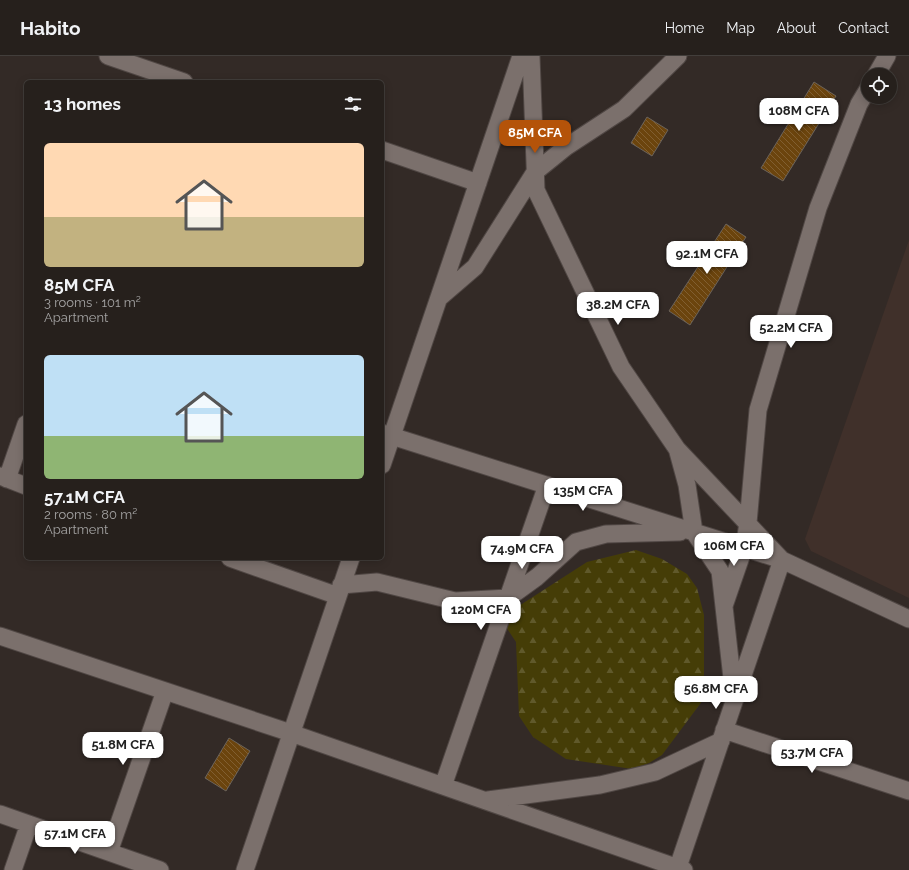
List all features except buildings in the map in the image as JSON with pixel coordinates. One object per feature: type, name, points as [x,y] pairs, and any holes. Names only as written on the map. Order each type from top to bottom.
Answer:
[{"type":"street","points":[[108,56],[149,76],[172,80]]},
{"type":"street","points":[[384,453],[387,434],[439,298],[521,56]]},
{"type":"street","points":[[531,56],[536,190],[621,367],[677,449],[782,560]]},
{"type":"street","points":[[439,298],[475,267],[535,172],[566,147],[624,109],[678,56]]},
{"type":"street","points":[[880,68],[887,56]]},
{"type":"street","points":[[724,606],[744,548],[748,523],[758,410],[818,208],[861,101]]},
{"type":"street","points":[[384,151],[478,183]]},
{"type":"street","points":[[24,429],[3,478],[24,485]]},
{"type":"street","points":[[387,434],[782,560],[909,619]]},
{"type":"street","points":[[677,449],[687,485],[694,532],[720,571],[735,700]]},
{"type":"street","points":[[443,786],[547,485]]},
{"type":"street","points":[[237,560],[340,591],[378,582],[455,601],[508,598],[538,577],[576,542],[606,534],[694,532]]},
{"type":"street","points":[[245,870],[350,560]]},
{"type":"street","points":[[0,636],[291,733],[679,869],[722,736],[782,560]]},
{"type":"street","points":[[109,852],[165,691]]},
{"type":"street","points":[[485,801],[600,785],[655,772],[722,736],[909,791]]},
{"type":"street","points":[[0,814],[160,870]]},
{"type":"street","points":[[13,870],[29,824]]},
{"type":"shaded area","points":[[909,240],[909,598],[811,551],[805,539]]},
{"type":"green space","points":[[636,550],[662,559],[687,574],[697,588],[704,615],[704,677],[706,696],[662,755],[649,763],[632,769],[566,759],[533,737],[519,716],[516,642],[506,627],[511,611],[587,562]]}]
